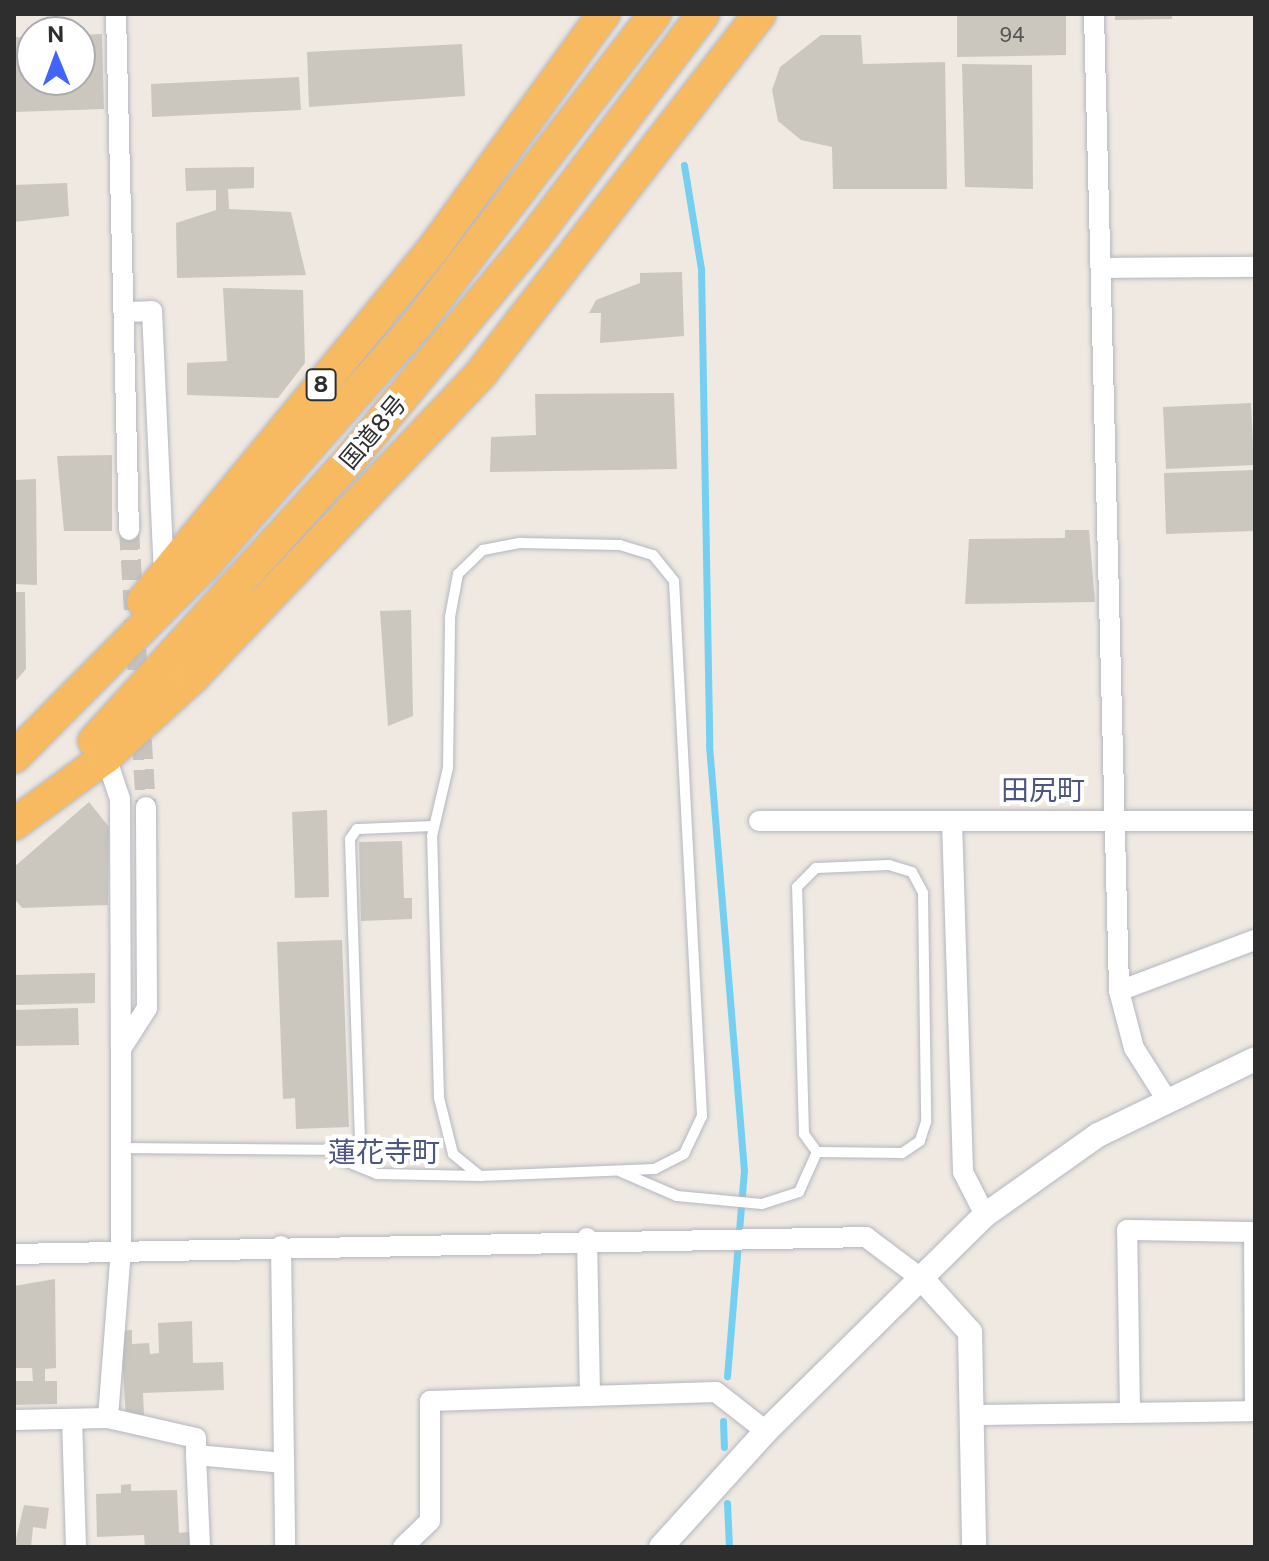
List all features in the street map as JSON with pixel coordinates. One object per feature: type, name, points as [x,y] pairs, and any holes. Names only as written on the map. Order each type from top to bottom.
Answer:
[{"type":"highway","name":"8","points":[[19,751],[436,245],[604,14]]},
{"type":"highway","name":"国道8号","points":[[19,751],[203,567],[414,328],[655,14]]},
{"type":"highway","name":"国道8号","points":[[14,824],[353,456],[533,239],[703,14]]},
{"type":"highway","points":[[14,824],[106,757],[194,676],[482,372],[760,14]]},
{"type":"street","points":[[116,14],[127,312],[129,530]]},
{"type":"street","points":[[1094,14],[1119,991],[1134,1048],[1165,1097]]},
{"type":"street","points":[[1101,268],[1255,267]]},
{"type":"street","points":[[127,312],[152,311],[164,576]]},
{"type":"street","points":[[106,757],[120,799],[121,1049],[121,1249],[108,1418]]},
{"type":"street","points":[[121,1049],[147,1008],[146,807]]},
{"type":"street","points":[[759,821],[1255,821]]},
{"type":"street","points":[[952,821],[963,1172],[985,1215]]},
{"type":"street","points":[[1119,991],[1255,940]]},
{"type":"street","points":[[661,1547],[766,1431],[923,1280],[985,1215],[1043,1170],[1165,1097],[1255,1059]]},
{"type":"street","points":[[972,1415],[1130,1413],[1255,1411],[1255,1232],[1127,1230],[1130,1413]]},
{"type":"street","points":[[14,1254],[587,1238],[866,1237],[923,1280],[970,1332],[974,1547]]},
{"type":"street","points":[[587,1238],[590,1396]]},
{"type":"street","points":[[281,1246],[285,1547]]},
{"type":"street","points":[[403,1547],[430,1521],[430,1401],[716,1392],[766,1431]]},
{"type":"street","points":[[14,1420],[108,1418],[196,1438],[200,1547]]},
{"type":"street","points":[[72,1419],[76,1547]]},
{"type":"street","points":[[196,1455],[284,1463]]},
{"type":"lane","points":[[120,1148],[331,1155],[377,1174],[480,1176],[655,1169],[684,1154],[702,1116],[674,581],[653,555],[620,545],[520,543],[483,550],[458,574],[447,676],[448,768],[434,826],[439,1098],[453,1154],[480,1176]]},
{"type":"lane","points":[[331,1155],[360,1141],[350,839],[357,829],[434,826]]},
{"type":"lane","points":[[889,865],[912,872],[923,893],[926,1122],[920,1141],[902,1153],[817,1152],[804,1134],[797,887],[816,868],[889,865]]},
{"type":"lane","points":[[618,1171],[720,1205],[762,1204],[799,1192],[817,1152]]},
{"type":"building","points":[[957,14],[1066,14],[1066,55],[957,57]]},
{"type":"building","points":[[1115,14],[1172,14],[1172,19],[1115,20]]},
{"type":"building","points":[[96,34],[102,34],[104,109],[14,112],[14,37],[16,96],[96,96]]},
{"type":"building","points":[[821,35],[861,35],[863,64],[945,62],[947,189],[833,189],[832,147],[801,140],[778,121],[772,90],[780,67]]},
{"type":"building","points":[[462,44],[465,96],[309,107],[307,52]]},
{"type":"building","points":[[962,64],[1032,65],[1033,189],[965,187]]},
{"type":"building","points":[[299,77],[301,110],[152,117],[151,84]]},
{"type":"building","points":[[254,167],[254,188],[228,189],[229,209],[291,212],[306,275],[177,278],[176,223],[216,210],[216,190],[186,191],[185,168]]},
{"type":"building","points":[[67,183],[69,216],[14,222],[14,185]]},
{"type":"building","points":[[682,272],[684,336],[600,343],[601,313],[589,313],[596,300],[640,283],[640,273]]},
{"type":"building","points":[[223,288],[303,290],[305,363],[278,398],[187,395],[187,363],[227,361]]},
{"type":"building","points":[[674,393],[677,469],[490,472],[491,437],[536,435],[535,394]]},
{"type":"building","points":[[1251,403],[1254,465],[1166,469],[1163,407]]},
{"type":"building","points":[[112,455],[112,531],[64,531],[57,456]]},
{"type":"building","points":[[1254,470],[1255,531],[1166,534],[1164,473]]},
{"type":"building","points":[[36,479],[37,585],[14,584],[14,480]]},
{"type":"building","points":[[1065,530],[1089,530],[1095,602],[965,604],[969,539],[1065,538]]},
{"type":"building","points":[[14,592],[25,592],[26,669],[14,683]]},
{"type":"building","points":[[411,610],[413,716],[388,726],[380,611]]},
{"type":"building","points":[[89,802],[109,827],[108,905],[22,908],[14,898],[14,867]]},
{"type":"building","points":[[327,810],[329,897],[295,898],[292,812]]},
{"type":"building","points":[[402,841],[404,898],[412,898],[412,919],[361,921],[359,842]]},
{"type":"building","points":[[342,940],[349,1127],[296,1129],[295,1098],[283,1099],[277,942]]},
{"type":"building","points":[[95,973],[95,1003],[14,1005],[14,975]]},
{"type":"building","points":[[78,1008],[79,1045],[14,1046],[14,1010]]},
{"type":"building","points":[[55,1279],[56,1368],[45,1369],[45,1381],[57,1381],[57,1404],[14,1405],[14,1381],[33,1381],[32,1368],[15,1368],[14,1286]]},
{"type":"building","points":[[192,1321],[193,1363],[223,1362],[224,1390],[143,1393],[144,1415],[126,1416],[120,1331],[132,1330],[132,1344],[149,1343],[150,1354],[159,1353],[158,1323]]},
{"type":"building","points":[[131,1484],[131,1491],[177,1490],[179,1533],[189,1532],[190,1545],[145,1547],[144,1535],[97,1537],[96,1494],[121,1493],[121,1485]]},
{"type":"building","points":[[24,1505],[49,1508],[46,1529],[33,1527],[31,1547],[14,1547]]},
{"type":"waterway","points":[[684,165],[701,269],[709,745],[744,1170],[727,1376]]},
{"type":"waterway","points":[[723,1421],[724,1447]]},
{"type":"waterway","points":[[727,1503],[729,1547]]},
{"type":"tunnel","points":[[129,530],[146,807]]},
{"type":"district","name":"田尻町","points":[[1043,790]]},
{"type":"district","name":"蓮花寺町","points":[[384,1152]]}]
